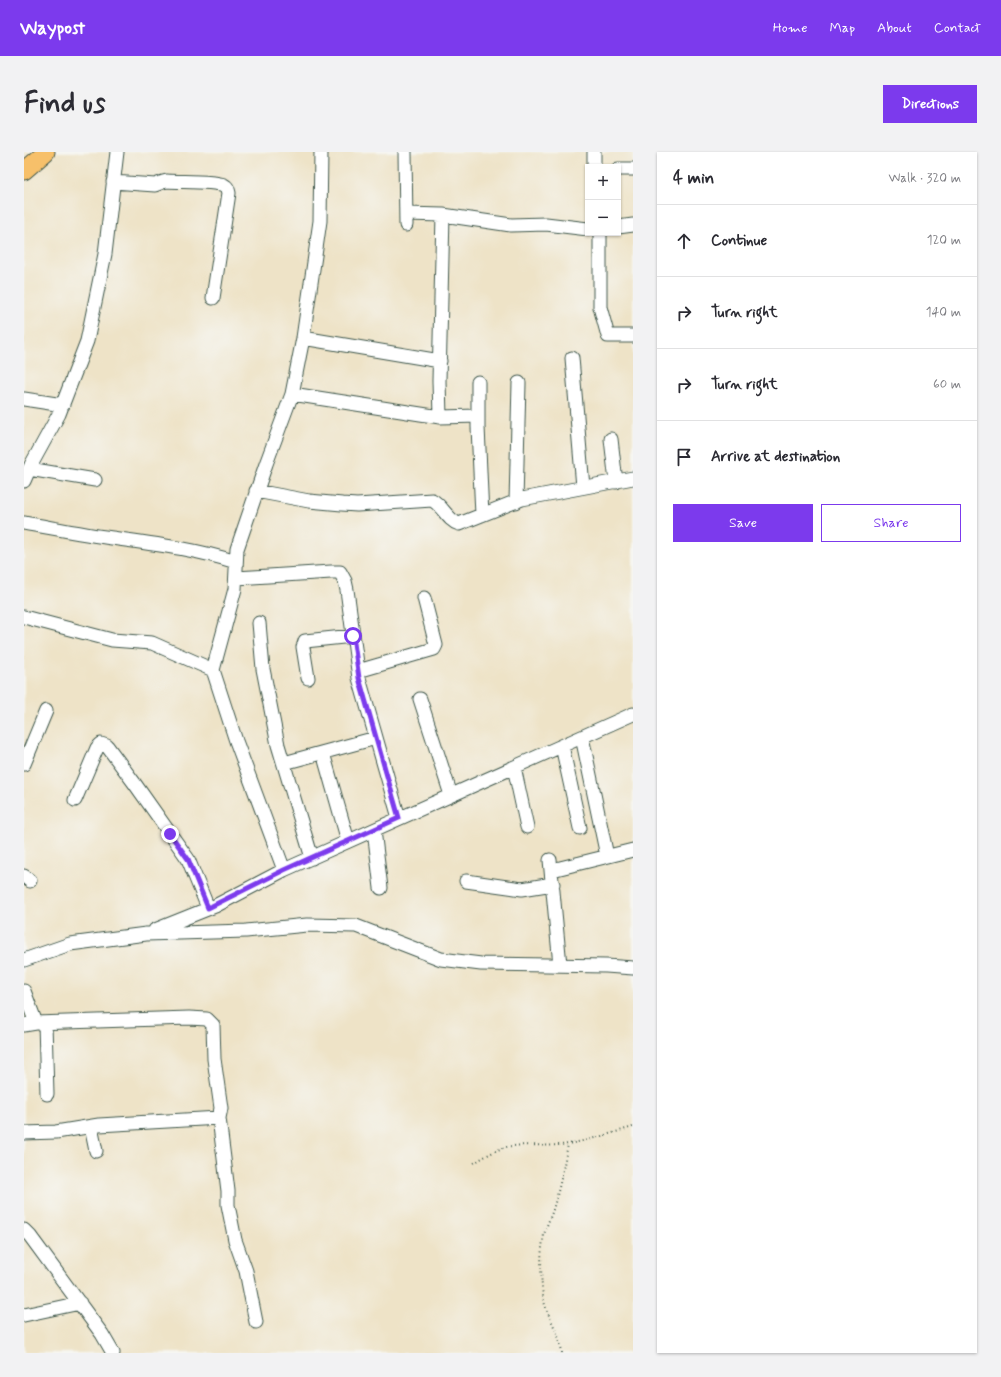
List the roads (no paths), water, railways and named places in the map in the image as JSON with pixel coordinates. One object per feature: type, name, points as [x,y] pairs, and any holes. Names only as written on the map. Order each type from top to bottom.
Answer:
[{"type":"main road","points":[[24,171],[46,152]]},
{"type":"street","points":[[95,480],[27,475],[59,414],[87,341],[105,254],[117,152]]},
{"type":"street","points":[[284,870],[236,741],[213,670],[235,589],[237,549],[256,491],[292,394],[303,338],[320,221],[321,152]]},
{"type":"street","points":[[405,152],[406,220],[443,215],[511,225],[546,224],[585,229]]},
{"type":"street","points":[[594,152],[594,164]]},
{"type":"street","points":[[621,169],[633,169]]},
{"type":"street","points":[[113,182],[155,185],[163,182],[175,182],[225,185],[228,188],[228,200],[213,298]]},
{"type":"street","points":[[440,417],[443,215]]},
{"type":"street","points":[[621,227],[633,225]]},
{"type":"street","points":[[600,236],[600,308],[608,336],[633,336]]},
{"type":"street","points":[[303,338],[440,361]]},
{"type":"street","points":[[572,358],[583,487]]},
{"type":"street","points":[[478,382],[482,515]]},
{"type":"street","points":[[516,502],[519,383]]},
{"type":"street","points":[[292,394],[440,417],[478,416]]},
{"type":"street","points":[[24,399],[63,405]]},
{"type":"street","points":[[611,439],[616,482]]},
{"type":"street","points":[[256,491],[310,501],[357,505],[432,500],[439,504],[455,523],[459,524],[522,499],[633,478]]},
{"type":"street","points":[[24,523],[164,545],[214,555],[236,562]]},
{"type":"street","points":[[236,578],[340,572],[345,581],[347,590],[358,671],[399,818]]},
{"type":"street","points":[[358,671],[434,649],[436,645],[424,598]]},
{"type":"street","points":[[24,617],[112,640],[152,643],[213,670]]},
{"type":"street","points":[[260,623],[263,669],[278,745],[312,858]]},
{"type":"street","points":[[308,678],[303,647],[305,641],[353,636]]},
{"type":"street","points":[[420,699],[451,795]]},
{"type":"street","points":[[24,764],[46,711]]},
{"type":"street","points":[[146,934],[208,908],[284,870],[633,714]]},
{"type":"street","points":[[582,737],[607,856]]},
{"type":"street","points":[[284,763],[376,738]]},
{"type":"street","points":[[75,800],[97,748],[101,744],[107,746],[136,784],[188,859],[208,908]]},
{"type":"street","points":[[562,746],[580,828]]},
{"type":"street","points":[[323,753],[348,841]]},
{"type":"street","points":[[514,767],[527,827]]},
{"type":"street","points":[[374,830],[381,888]]},
{"type":"street","points":[[560,965],[551,865],[607,856],[633,850]]},
{"type":"street","points":[[466,881],[522,889],[553,884]]},
{"type":"street","points":[[26,955],[70,944],[146,934],[246,931],[307,925],[356,926],[440,959],[481,964],[633,968]]},
{"type":"street","points":[[24,991],[35,1024],[47,1094]]},
{"type":"street","points":[[35,1024],[189,1018],[207,1019],[213,1024],[214,1059],[221,1108],[219,1118],[228,1191],[228,1205],[235,1240],[246,1271],[256,1322]]},
{"type":"street","points":[[24,1133],[56,1132],[99,1125],[219,1118]]},
{"type":"street","points":[[91,1127],[96,1151]]},
{"type":"street","points":[[24,1230],[80,1303],[102,1334],[113,1353]]},
{"type":"street","points":[[24,1315],[80,1303]]}]
